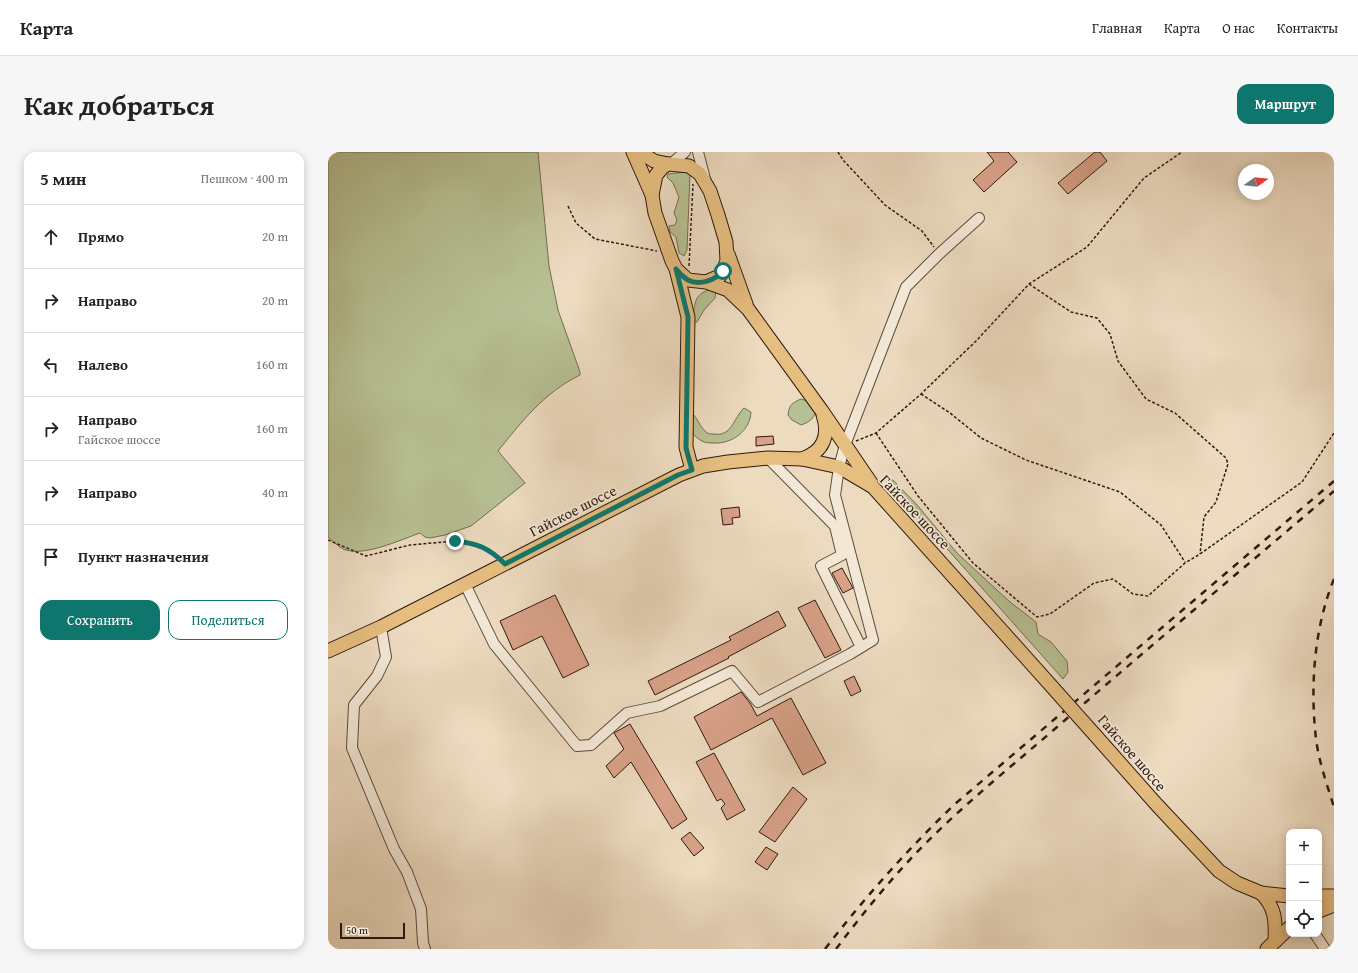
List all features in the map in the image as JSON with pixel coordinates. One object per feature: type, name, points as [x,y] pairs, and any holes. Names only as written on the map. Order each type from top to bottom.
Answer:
[{"type":"main road","points":[[633,152],[652,195],[655,213],[669,254],[676,269],[688,317],[686,448],[692,470]]},
{"type":"main road","points":[[640,152],[654,161],[689,166],[694,168],[700,174],[710,191],[727,251],[748,309]]},
{"type":"main road","points":[[652,195],[656,175],[663,167],[670,163]]},
{"type":"main road","points":[[706,282],[720,276],[727,261],[727,251]]},
{"type":"main road","points":[[676,269],[688,280],[706,282],[728,290],[748,309],[822,411],[873,487]]},
{"type":"main road","points":[[802,459],[812,456],[824,442],[826,423],[822,411]]},
{"type":"main road","name":"Гайское шоссе","points":[[328,651],[380,627],[678,475],[704,466],[768,458],[802,459],[839,467],[873,487],[1157,805],[1219,871],[1237,883],[1260,893],[1286,896]]},
{"type":"main road","points":[[1260,893],[1268,900],[1273,911],[1276,926],[1271,945]]},
{"type":"main road","points":[[1322,896],[1334,896]]},
{"type":"main road","points":[[1322,910],[1334,905]]},
{"type":"main road","points":[[1271,945],[1286,931]]},
{"type":"street","points":[[670,163],[685,152]]},
{"type":"street","points":[[698,152],[706,183]]},
{"type":"street","points":[[861,647],[821,566],[842,556],[835,494],[839,467],[845,444],[906,287],[939,254],[979,218]]},
{"type":"street","points":[[465,584],[494,644],[577,746],[591,745],[627,713],[660,706],[732,670],[758,702],[873,640],[839,525],[768,458]]},
{"type":"street","points":[[380,627],[386,657],[377,676],[354,705],[352,748],[394,849],[407,872],[421,908],[423,943],[425,949]]},
{"type":"street","points":[[1317,937],[1325,949]]},
{"type":"path","points":[[838,152],[843,160],[885,205],[922,232],[939,254]]},
{"type":"path","points":[[845,444],[876,433],[922,394],[976,342],[1029,284],[1087,247],[1144,178],[1182,152]]},
{"type":"path","points":[[688,280],[694,168]]},
{"type":"path","points":[[568,206],[576,223],[595,239],[669,254]]},
{"type":"path","points":[[1029,284],[1071,312],[1097,318],[1110,334],[1118,361],[1146,399],[1175,414],[1226,458],[1228,464],[1216,502],[1204,517],[1200,554]]},
{"type":"path","points":[[922,394],[950,413],[981,438],[1026,460],[1120,492],[1161,525],[1185,563]]},
{"type":"path","points":[[876,433],[918,496],[973,564],[1036,617],[1050,614],[1094,583],[1113,579],[1133,594],[1148,596],[1185,563],[1302,482],[1334,432]]},
{"type":"path","points":[[328,540],[366,556],[410,545],[455,541],[472,543],[496,555],[505,564]]},
{"type":"green space","points":[[328,152],[538,152],[549,266],[558,310],[580,372],[580,375],[556,390],[535,408],[498,451],[525,483],[471,526],[445,535],[430,538],[425,537],[420,533],[383,546],[363,551],[346,550],[341,548],[328,537]]},
{"type":"green space","points":[[685,172],[690,174],[687,250],[684,256],[679,253],[676,237],[670,232],[669,226],[675,225],[677,220],[674,213],[679,197],[673,183],[667,177],[668,174]]},
{"type":"green space","points":[[709,290],[716,290],[715,298],[704,310],[697,322],[693,322],[694,307],[697,298]]},
{"type":"green space","points":[[801,399],[807,401],[816,411],[814,417],[801,425],[792,420],[788,415],[789,409],[792,405]]},
{"type":"green space","points":[[744,408],[751,412],[750,419],[744,430],[733,439],[721,443],[708,443],[692,433],[691,412],[707,433],[720,434],[732,426]]},
{"type":"green space","points":[[885,479],[893,480],[918,506],[957,553],[1010,602],[1036,622],[1038,634],[1051,642],[1067,661],[1068,672],[1063,679]]},
{"type":"building","points":[[987,152],[1008,152],[1017,162],[984,192],[973,180],[994,161]]},
{"type":"building","points":[[1095,152],[1100,152],[1107,161],[1068,194],[1058,183]]},
{"type":"building","points":[[773,436],[774,444],[756,446],[756,437]]},
{"type":"building","points":[[739,507],[740,517],[732,518],[733,524],[723,525],[721,509]]},
{"type":"building","points":[[842,568],[853,588],[843,593],[832,573]]},
{"type":"building","points":[[555,595],[589,665],[563,678],[542,636],[513,650],[500,621]]},
{"type":"building","points":[[815,600],[841,650],[825,658],[798,608]]},
{"type":"building","points":[[778,611],[786,626],[728,657],[729,658],[655,695],[648,681],[731,640],[729,637]]},
{"type":"building","points":[[854,676],[861,691],[851,696],[844,681]]},
{"type":"building","points":[[741,692],[750,703],[757,716],[791,698],[826,763],[803,775],[772,718],[711,750],[694,717]]},
{"type":"building","points":[[630,724],[687,819],[672,829],[631,762],[614,778],[606,766],[624,749],[614,733]]},
{"type":"building","points":[[714,753],[745,810],[727,820],[721,808],[725,804],[721,799],[717,801],[696,762]]},
{"type":"building","points":[[793,787],[807,799],[775,842],[759,832]]},
{"type":"building","points":[[690,832],[704,848],[694,856],[681,839]]},
{"type":"building","points":[[766,847],[778,854],[767,870],[755,862]]},
{"type":"railway","points":[[825,949],[887,874],[955,804],[1334,481]]},
{"type":"railway","points":[[836,949],[890,881],[926,843],[960,811],[994,780],[1334,491]]},
{"type":"railway","points":[[1334,579],[1327,598],[1318,637],[1315,658],[1313,699],[1317,748],[1334,807]]},
{"type":"route","points":[[455,541],[472,543],[496,555],[505,564],[678,475],[692,470],[686,448],[688,317],[676,269],[688,280],[696,282],[706,282],[720,276],[723,271]]}]
